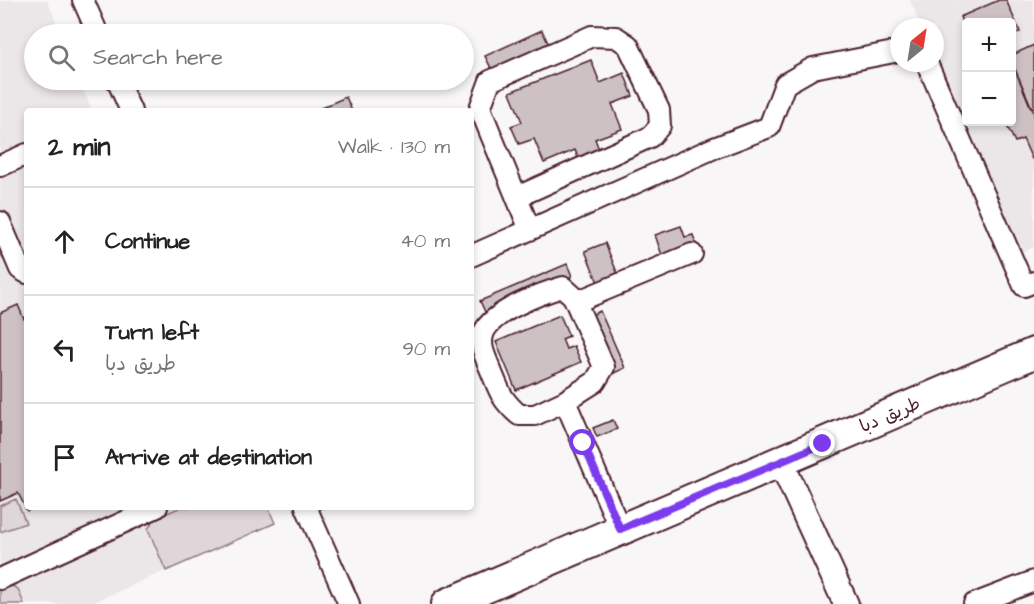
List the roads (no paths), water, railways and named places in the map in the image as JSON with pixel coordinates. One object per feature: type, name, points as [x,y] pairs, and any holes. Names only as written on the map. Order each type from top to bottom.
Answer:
[{"type":"main road","name":"طريق دبا","points":[[447,604],[1034,353]]},
{"type":"street","points":[[82,0],[93,24]]},
{"type":"street","points":[[517,197],[650,137],[660,126],[659,110],[628,45],[616,37],[592,36],[490,81],[480,108],[530,230]]},
{"type":"street","points":[[474,255],[714,148],[769,127],[786,84],[813,68],[890,53]]},
{"type":"street","points":[[931,72],[1024,286],[1034,282]]},
{"type":"street","points":[[121,90],[128,108]]},
{"type":"street","points":[[0,166],[24,155]]},
{"type":"street","points":[[0,222],[20,269],[24,271]]},
{"type":"street","points":[[576,302],[692,254]]},
{"type":"street","points":[[563,287],[573,296],[604,367],[595,382],[565,401],[535,415],[519,415],[503,400],[482,349],[484,332],[498,315],[545,292],[563,287]]},
{"type":"street","points":[[565,401],[620,529]]},
{"type":"street","points":[[781,462],[846,604]]},
{"type":"street","points":[[0,579],[150,510]]},
{"type":"street","points":[[307,510],[349,604]]},
{"type":"street","points":[[974,604],[1034,581]]}]
